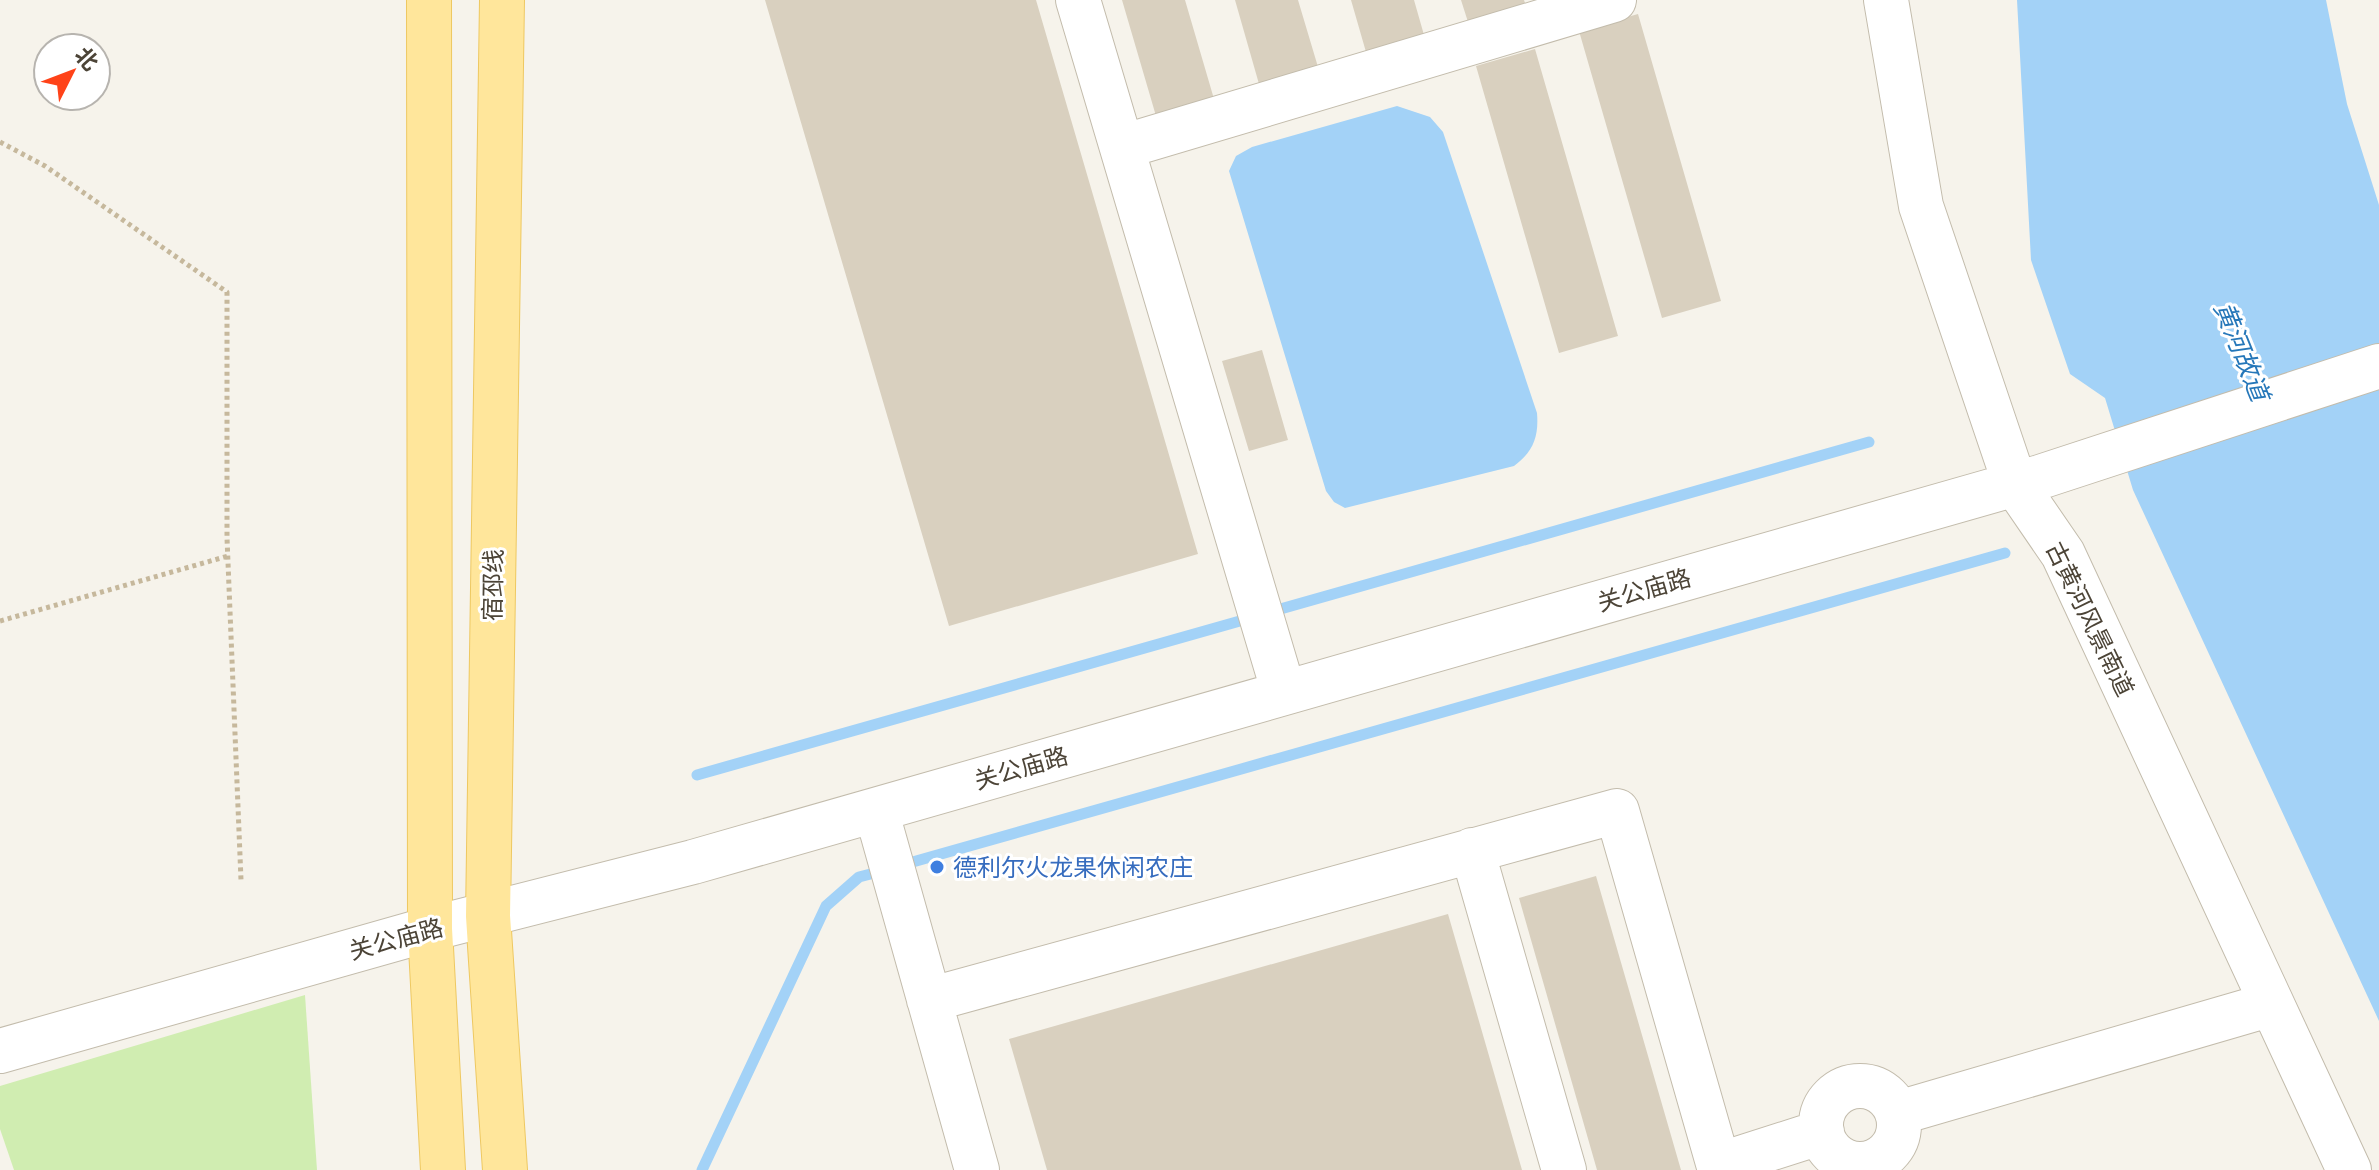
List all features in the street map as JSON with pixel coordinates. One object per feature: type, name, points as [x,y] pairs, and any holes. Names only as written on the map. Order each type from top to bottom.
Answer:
[{"type":"main road","points":[[429,0],[430,929],[443,1170]]},
{"type":"main road","name":"宿邳线","points":[[502,0],[488,916],[505,1170]]},
{"type":"street","points":[[1078,0],[1284,693]]},
{"type":"street","points":[[1122,147],[1614,0]]},
{"type":"street","name":"古黄河风景南道","points":[[1886,0],[1921,206],[2028,480],[2349,1170]]},
{"type":"street","name":"关公庙路","points":[[0,1051],[430,929],[876,810],[2028,480],[2379,366]]},
{"type":"street","points":[[876,810],[977,1170]]},
{"type":"street","points":[[929,1000],[1617,811],[1720,1168],[1822,1132],[1830,1150],[1847,1162],[1868,1163],[1887,1153],[1898,1135],[1898,1113],[2272,1004]]},
{"type":"street","points":[[1472,850],[1564,1170]]},
{"type":"path","points":[[0,142],[45,166],[227,292],[228,556],[241,880]]},
{"type":"path","points":[[0,621],[228,556]]},
{"type":"green space","points":[[305,995],[317,1170],[14,1170],[0,1129],[0,1086]]},
{"type":"water","name":"黄河故道","points":[[2017,0],[2326,0],[2347,104],[2379,205],[2379,1021],[2133,490],[2105,398],[2070,374],[2031,260]]},
{"type":"water","points":[[1397,106],[1430,117],[1443,132],[1537,413],[1537,429],[1530,449],[1514,466],[1345,508],[1334,502],[1326,491],[1229,171],[1236,156],[1252,147]]},
{"type":"building","points":[[765,0],[1036,0],[1198,554],[949,626]]},
{"type":"building","points":[[1122,0],[1185,0],[1214,99],[1156,116]]},
{"type":"building","points":[[1235,0],[1298,0],[1318,67],[1259,84]]},
{"type":"building","points":[[1351,0],[1414,0],[1424,35],[1366,52]]},
{"type":"building","points":[[1461,0],[1524,0],[1526,6],[1468,22]]},
{"type":"building","points":[[1638,14],[1721,301],[1662,318],[1579,31]]},
{"type":"building","points":[[1535,49],[1618,336],[1559,353],[1476,66]]},
{"type":"building","points":[[1262,350],[1288,440],[1249,451],[1222,361]]},
{"type":"building","points":[[1596,876],[1681,1170],[1597,1170],[1519,898]]},
{"type":"building","points":[[1448,914],[1522,1170],[1047,1170],[1009,1039]]},
{"type":"waterway","points":[[1270,612],[1869,442]]},
{"type":"waterway","points":[[902,865],[2005,553]]},
{"type":"waterway","points":[[697,775],[1254,617]]},
{"type":"waterway","points":[[702,1170],[826,906],[859,877],[886,870]]},
{"type":"place","name":"德利尔火龙果休闲农庄","points":[[937,867]]}]
